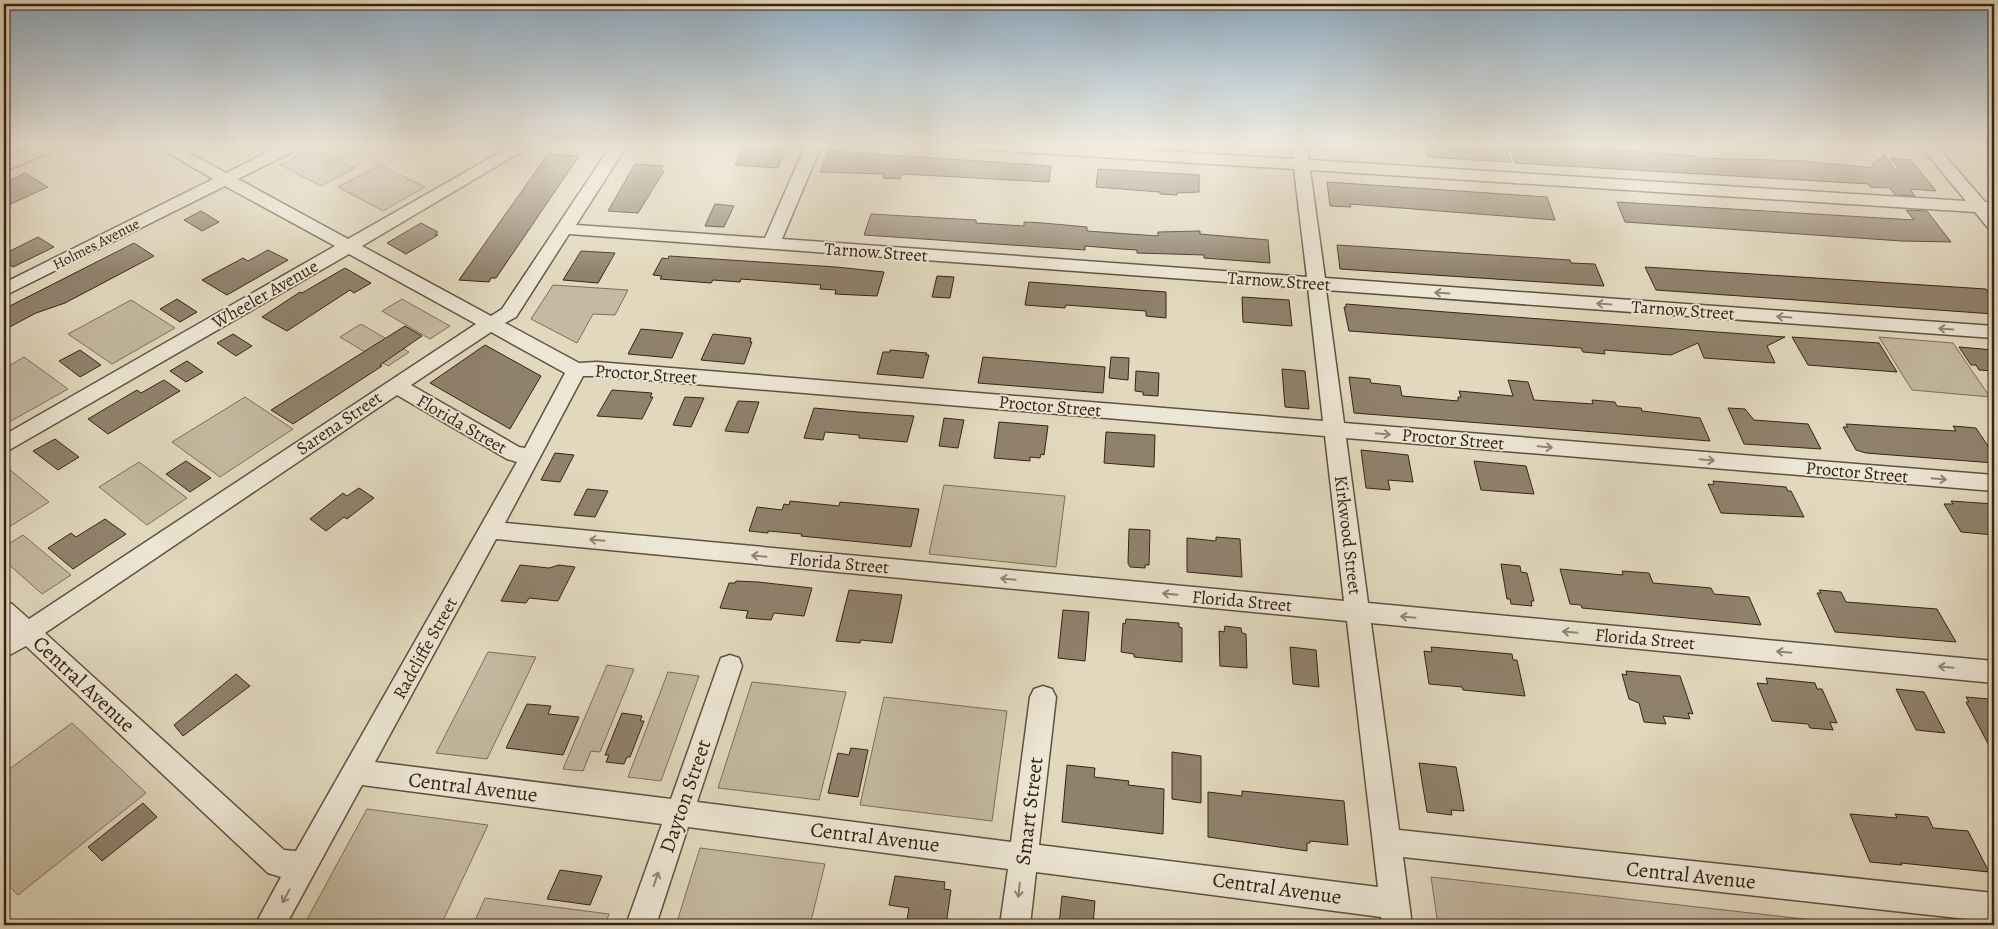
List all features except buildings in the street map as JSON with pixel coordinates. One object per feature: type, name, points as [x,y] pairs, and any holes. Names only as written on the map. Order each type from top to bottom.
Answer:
[{"type":"street","name":"Holmes Avenue","points":[[4,290],[209,187]]},
{"type":"street","name":"Proctor Street","points":[[241,187],[576,370],[597,369],[1994,483]]},
{"type":"street","name":"Wheeler Avenue","points":[[4,444],[450,187]]},
{"type":"street","name":"Sarena Street","points":[[4,648],[396,385],[509,313],[592,187]]},
{"type":"street","points":[[771,244],[795,187]]},
{"type":"street","name":"Kirkwood Street","points":[[1304,187],[1396,914]]},
{"type":"street","points":[[1725,187],[1988,208]]},
{"type":"street","points":[[1969,187],[1988,208],[1994,224]]},
{"type":"street","name":"Tarnow Street","points":[[565,229],[1994,332]]},
{"type":"street","name":"Radcliffe Street","points":[[270,925],[531,457],[566,393],[576,370]]},
{"type":"street","name":"Florida Street","points":[[396,385],[514,454],[531,457]]},
{"type":"street","name":"Florida Street","points":[[490,530],[1994,672]]},
{"type":"street","name":"Central Avenue","points":[[4,611],[278,863],[303,866]]},
{"type":"street","name":"Dayton Street","points":[[641,925],[730,666]]},
{"type":"street","name":"Smart Street","points":[[1015,925],[1043,697]]},
{"type":"street","name":"Central Avenue","points":[[356,772],[1023,856],[1396,914]]},
{"type":"street","name":"Central Avenue","points":[[1387,842],[1994,908]]},
{"type":"shaded area","points":[[339,187],[424,187],[383,211]]},
{"type":"shaded area","points":[[553,285],[628,290],[615,315],[593,314],[577,343],[531,319]]},
{"type":"shaded area","points":[[402,299],[450,326],[430,339],[382,311]]},
{"type":"shaded area","points":[[131,300],[175,328],[112,364],[68,334]]},
{"type":"shaded area","points":[[361,324],[409,352],[388,366],[340,337]]},
{"type":"shaded area","points":[[1879,337],[1953,343],[1990,397],[1912,390]]},
{"type":"shaded area","points":[[24,357],[68,389],[4,425],[4,369]]},
{"type":"shaded area","points":[[245,397],[293,429],[220,477],[172,442]]},
{"type":"shaded area","points":[[139,462],[187,498],[147,525],[99,487]]},
{"type":"shaded area","points":[[4,465],[49,502],[4,530]]},
{"type":"shaded area","points":[[944,485],[1065,496],[1056,567],[929,554]]},
{"type":"shaded area","points":[[23,535],[71,575],[42,594],[4,560],[4,547]]},
{"type":"shaded area","points":[[488,652],[536,657],[487,759],[436,753]]},
{"type":"shaded area","points":[[607,665],[634,669],[600,752],[591,751],[583,771],[563,769]]},
{"type":"shaded area","points":[[668,672],[699,676],[661,781],[628,777]]},
{"type":"shaded area","points":[[752,682],[846,692],[819,800],[718,788]]},
{"type":"shaded area","points":[[884,697],[1007,711],[992,821],[860,805]]},
{"type":"shaded area","points":[[72,723],[146,793],[18,895],[4,881],[4,773]]},
{"type":"shaded area","points":[[367,809],[488,825],[441,925],[304,925]]},
{"type":"shaded area","points":[[700,848],[825,864],[810,925],[676,925]]},
{"type":"shaded area","points":[[1431,877],[1831,922],[1832,925],[1438,925]]},
{"type":"shaded area","points":[[485,898],[609,914],[605,925],[473,925]]}]
